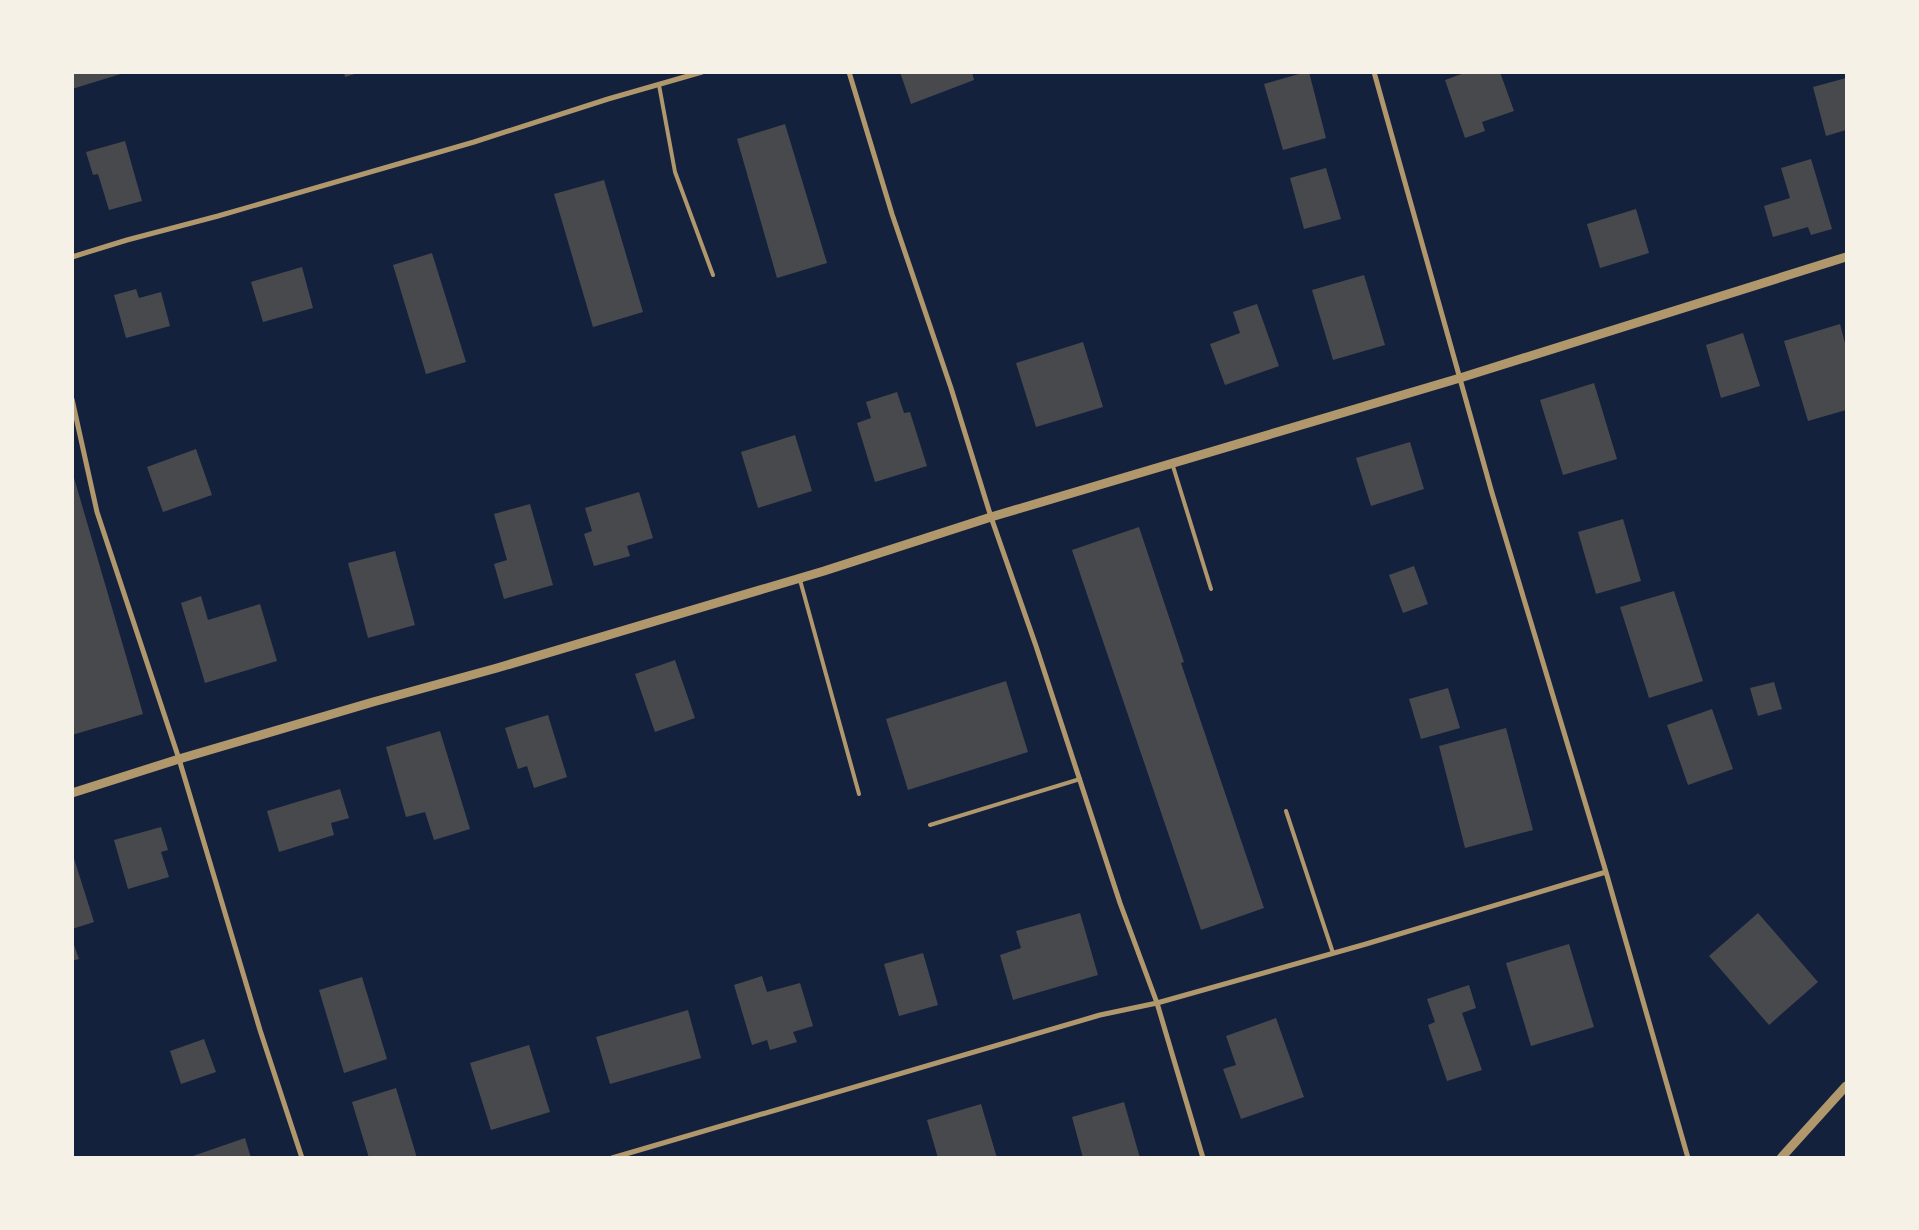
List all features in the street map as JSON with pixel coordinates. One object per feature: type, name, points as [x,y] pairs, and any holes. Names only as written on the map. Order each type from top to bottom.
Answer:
[{"type":"street","points":[[72,257],[474,142],[608,99],[702,72]]},
{"type":"street","points":[[849,72],[892,214],[951,388],[990,517],[1036,646],[1120,902],[1157,1003],[1203,1158]]},
{"type":"street","points":[[1374,72],[1492,493],[1606,872],[1688,1158]]},
{"type":"street","points":[[72,793],[179,759],[507,665],[800,578],[990,517],[1460,378],[1846,257]]},
{"type":"street","points":[[72,400],[97,512],[179,759],[260,1030],[302,1158]]},
{"type":"street","points":[[612,1158],[1100,1015],[1157,1003],[1606,872]]},
{"type":"street","points":[[1781,1158],[1846,1086]]},
{"type":"lane","points":[[659,85],[675,172],[713,275]]},
{"type":"lane","points":[[1172,463],[1211,589]]},
{"type":"lane","points":[[800,578],[859,794]]},
{"type":"lane","points":[[930,825],[1080,779]]},
{"type":"lane","points":[[1286,811],[1333,953]]},
{"type":"building","points":[[72,72],[124,72],[124,73],[72,89]]},
{"type":"building","points":[[344,72],[358,72],[358,73],[345,77]]},
{"type":"building","points":[[900,72],[972,72],[974,80],[911,104]]},
{"type":"building","points":[[1309,72],[1326,138],[1283,150],[1264,84]]},
{"type":"building","points":[[1467,72],[1500,72],[1514,111],[1482,122],[1485,131],[1465,138],[1445,80]]},
{"type":"building","points":[[1846,78],[1846,130],[1826,136],[1813,87]]},
{"type":"building","points":[[785,124],[827,263],[777,278],[737,139]]},
{"type":"building","points":[[125,141],[142,201],[109,210],[98,174],[93,175],[86,152]]},
{"type":"building","points":[[1811,159],[1832,229],[1811,235],[1808,227],[1773,237],[1764,206],[1790,198],[1781,168]]},
{"type":"building","points":[[1326,168],[1341,219],[1304,229],[1290,178]]},
{"type":"building","points":[[604,180],[643,312],[593,327],[554,194]]},
{"type":"building","points":[[1636,209],[1649,253],[1600,268],[1587,224]]},
{"type":"building","points":[[432,253],[466,362],[426,374],[393,265]]},
{"type":"building","points":[[302,267],[313,308],[263,322],[251,282]]},
{"type":"building","points":[[1364,275],[1385,345],[1333,360],[1312,290]]},
{"type":"building","points":[[136,289],[139,298],[161,292],[170,326],[126,338],[114,295]]},
{"type":"building","points":[[1257,304],[1279,366],[1225,385],[1210,344],[1240,333],[1233,312]]},
{"type":"building","points":[[1840,324],[1846,347],[1846,410],[1808,421],[1784,341]]},
{"type":"building","points":[[1743,333],[1760,386],[1721,398],[1706,345]]},
{"type":"building","points":[[1083,342],[1103,407],[1036,427],[1016,363]]},
{"type":"building","points":[[1594,383],[1617,459],[1563,475],[1540,400]]},
{"type":"building","points":[[897,392],[904,413],[910,412],[927,466],[875,482],[857,423],[871,418],[866,402]]},
{"type":"building","points":[[795,435],[812,491],[758,508],[741,452]]},
{"type":"building","points":[[1410,442],[1424,489],[1371,506],[1356,458]]},
{"type":"building","points":[[196,449],[212,495],[163,512],[147,467]]},
{"type":"building","points":[[72,471],[143,714],[72,735]]},
{"type":"building","points":[[639,492],[653,538],[627,546],[630,556],[594,566],[584,534],[592,531],[585,508]]},
{"type":"building","points":[[530,504],[553,585],[504,599],[494,564],[507,560],[494,514]]},
{"type":"building","points":[[1623,519],[1641,581],[1596,594],[1578,532]]},
{"type":"building","points":[[1139,527],[1184,662],[1181,663],[1264,908],[1201,930],[1072,550]]},
{"type":"building","points":[[395,551],[415,625],[368,638],[348,563]]},
{"type":"building","points":[[1414,566],[1428,604],[1403,613],[1389,575]]},
{"type":"building","points":[[1674,591],[1703,681],[1649,698],[1620,607]]},
{"type":"building","points":[[201,596],[208,620],[260,604],[277,661],[205,683],[181,603]]},
{"type":"building","points":[[675,660],[695,718],[655,732],[635,674]]},
{"type":"building","points":[[1006,681],[1028,752],[908,790],[886,719]]},
{"type":"building","points":[[1774,682],[1782,709],[1758,716],[1750,688]]},
{"type":"building","points":[[1448,688],[1460,728],[1421,739],[1409,699]]},
{"type":"building","points":[[1712,709],[1733,769],[1688,785],[1667,725]]},
{"type":"building","points":[[548,715],[567,777],[534,788],[527,766],[518,769],[505,728]]},
{"type":"building","points":[[1506,728],[1533,830],[1465,848],[1439,746]]},
{"type":"building","points":[[440,731],[470,829],[434,840],[425,812],[406,817],[386,747]]},
{"type":"building","points":[[340,789],[349,818],[331,823],[334,835],[279,852],[267,811]]},
{"type":"building","points":[[161,827],[168,850],[161,852],[169,877],[128,889],[114,840]]},
{"type":"building","points":[[72,852],[94,922],[72,929]]},
{"type":"building","points":[[1080,913],[1098,975],[1013,1000],[1000,955],[1021,948],[1016,931]]},
{"type":"building","points":[[1758,913],[1818,982],[1769,1025],[1709,956]]},
{"type":"building","points":[[72,939],[79,959],[72,961]]},
{"type":"building","points":[[1569,944],[1594,1027],[1531,1046],[1506,963]]},
{"type":"building","points":[[923,953],[938,1005],[899,1016],[884,964]]},
{"type":"building","points":[[762,976],[767,992],[800,983],[813,1026],[793,1032],[797,1042],[770,1050],[767,1040],[752,1045],[734,985]]},
{"type":"building","points":[[362,977],[387,1059],[344,1073],[319,990]]},
{"type":"building","points":[[1469,985],[1476,1008],[1462,1013],[1482,1070],[1447,1081],[1428,1025],[1435,1022],[1427,999]]},
{"type":"building","points":[[688,1010],[701,1058],[610,1084],[596,1037]]},
{"type":"building","points":[[1276,1018],[1304,1097],[1241,1119],[1223,1069],[1236,1065],[1226,1036]]},
{"type":"building","points":[[204,1039],[216,1072],[181,1084],[170,1051]]},
{"type":"building","points":[[529,1045],[550,1112],[491,1130],[470,1063]]},
{"type":"building","points":[[396,1088],[417,1158],[369,1158],[352,1102]]},
{"type":"building","points":[[1124,1102],[1140,1158],[1083,1158],[1072,1117]]},
{"type":"building","points":[[981,1104],[997,1158],[938,1158],[927,1120]]},
{"type":"building","points":[[245,1138],[251,1158],[190,1158],[190,1157]]}]
